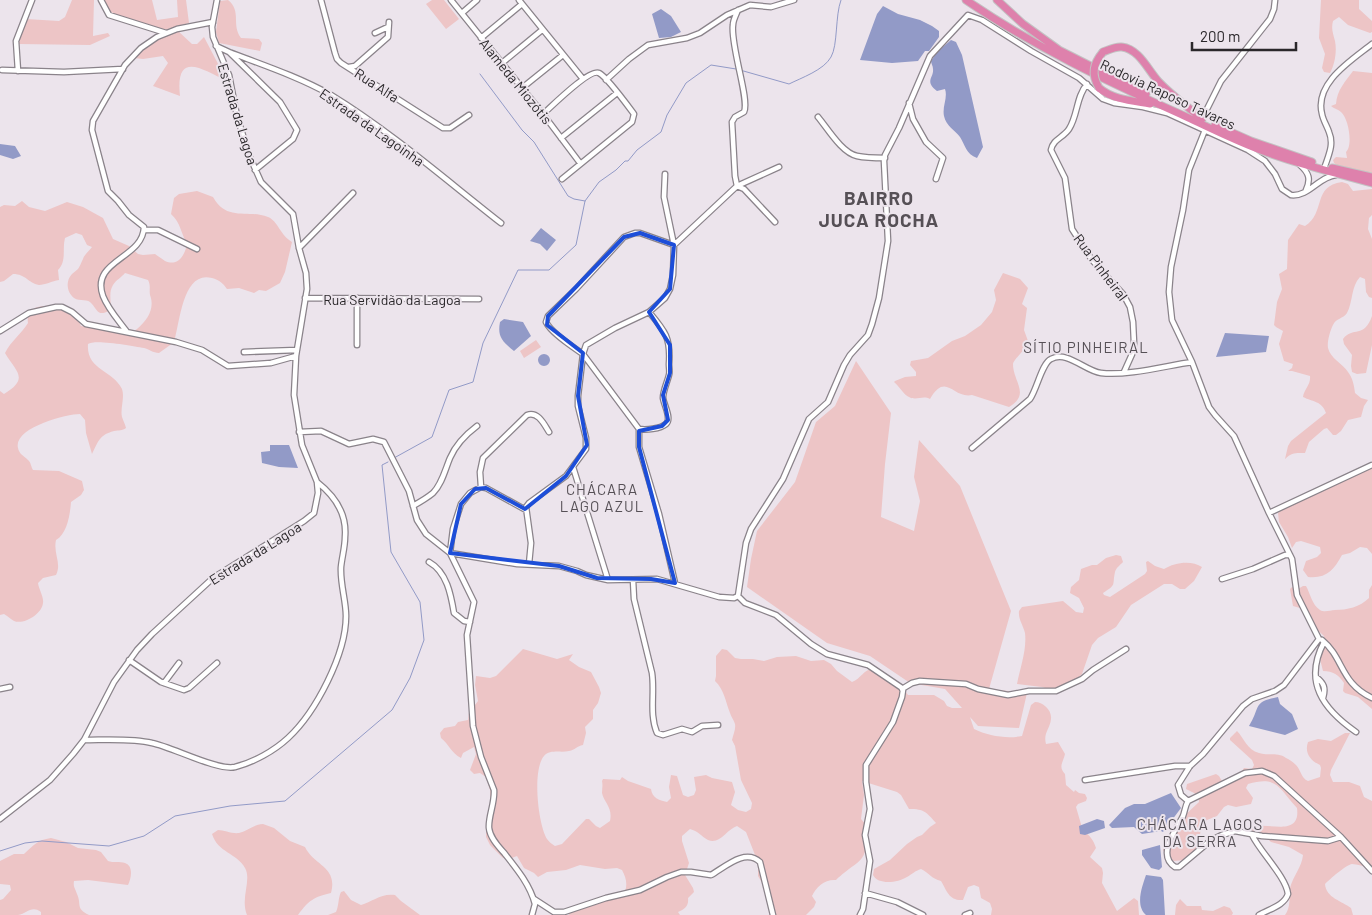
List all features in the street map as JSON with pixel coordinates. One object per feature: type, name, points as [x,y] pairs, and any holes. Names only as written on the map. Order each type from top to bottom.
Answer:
[{"type":"highway","name":"Rodovia Raposo Tavares","points":[[966,0],[994,20],[1164,107],[1247,145],[1298,163],[1372,183]]},
{"type":"highway","name":"Rodovia Raposo Tavares","points":[[997,0],[1059,53],[1147,95],[1284,154],[1372,177]]},
{"type":"highway","points":[[1164,107],[1106,94],[1094,81],[1093,72],[1097,59],[1103,52],[1112,48],[1122,47],[1134,52],[1158,80],[1202,119]]},
{"type":"street","points":[[18,71],[16,41],[32,0]]},
{"type":"street","points":[[101,0],[109,15],[166,33]]},
{"type":"street","name":"Estrada da Lagoa","points":[[0,819],[50,780],[84,740],[107,696],[129,660],[152,634],[208,582],[310,517],[316,508],[317,482],[305,453],[294,395],[306,273],[293,214],[265,186],[255,170],[237,116],[229,75],[212,32],[217,0]]},
{"type":"street","name":"Rua Alfa","points":[[321,0],[337,59],[443,128],[450,128],[469,115]]},
{"type":"street","name":"Alameda Miozótis","points":[[451,0],[580,163]]},
{"type":"street","points":[[462,13],[477,0]]},
{"type":"street","points":[[606,80],[648,45],[687,38],[700,33],[750,2],[771,7],[794,0]]},
{"type":"street","points":[[1202,119],[1226,74],[1270,19],[1275,0]]},
{"type":"street","points":[[481,38],[520,2],[583,79]]},
{"type":"street","points":[[737,186],[732,122],[735,117],[744,112],[746,104],[737,65],[733,25],[738,10]]},
{"type":"street","points":[[738,596],[746,543],[751,529],[783,479],[809,419],[828,402],[848,359],[868,334],[872,324],[879,298],[888,241],[884,158],[900,128],[930,56],[967,17],[970,15],[1006,34],[1087,84],[1103,98],[1114,103],[1158,110],[1248,150],[1265,161],[1285,192],[1297,196],[1306,192],[1326,177],[1341,175]]},
{"type":"street","points":[[144,230],[108,191],[92,125],[96,114],[129,59],[141,48],[166,33],[183,27],[214,22]]},
{"type":"street","points":[[348,67],[355,66],[384,40],[389,33],[389,25],[375,33]]},
{"type":"street","points":[[502,63],[542,30]]},
{"type":"street","points":[[1325,166],[1331,146],[1331,139],[1321,110],[1325,90],[1334,74],[1372,44]]},
{"type":"street","name":"Estrada da Lagoinha","points":[[216,46],[275,69],[330,95],[396,141],[501,223]]},
{"type":"street","points":[[229,52],[280,102],[297,130],[293,139],[255,170]]},
{"type":"street","points":[[522,88],[563,54]]},
{"type":"street","points":[[1,70],[64,72],[123,69]]},
{"type":"street","points":[[543,114],[592,72],[596,72],[606,80],[634,114],[634,120],[562,179]]},
{"type":"street","name":"Rua Pinheiral","points":[[1087,84],[1081,92],[1068,131],[1054,143],[1051,150],[1065,178],[1072,229],[1092,260],[1123,294],[1130,307],[1134,343],[1133,352],[1124,372]]},
{"type":"street","points":[[561,138],[617,93]]},
{"type":"street","points":[[909,103],[913,119],[926,142],[942,156],[942,163],[936,179]]},
{"type":"street","points":[[818,117],[841,147],[851,154],[884,158]]},
{"type":"street","points":[[1205,130],[1189,170],[1184,210],[1169,279],[1172,320],[1192,362],[1209,407],[1234,436],[1290,555],[1297,595],[1322,641],[1330,648],[1347,678],[1354,687],[1372,698]]},
{"type":"street","points":[[1298,163],[1309,175],[1309,185],[1306,192]]},
{"type":"street","points":[[674,245],[737,186],[779,167]]},
{"type":"street","points":[[529,564],[531,543],[526,510],[529,503],[566,476],[583,455],[587,445],[578,406],[583,354],[586,345],[615,328],[649,312],[665,298],[670,288],[673,275],[674,245],[664,197],[665,174]]},
{"type":"street","points":[[737,186],[744,188],[775,222]]},
{"type":"street","points":[[299,248],[353,193]]},
{"type":"street","points":[[128,332],[109,307],[103,295],[102,279],[107,268],[136,246],[144,230]]},
{"type":"street","points":[[144,230],[158,230],[197,249]]},
{"type":"street","points":[[674,245],[635,232],[624,237],[548,316],[547,325],[583,354],[639,429],[639,447],[675,584]]},
{"type":"street","name":"Rua Servidão da Lagoa","points":[[305,298],[479,299]]},
{"type":"street","points":[[357,298],[357,345]]},
{"type":"street","points":[[0,331],[29,313],[56,307],[66,308],[86,324],[176,342],[202,350],[228,366],[272,363],[297,353]]},
{"type":"street","points":[[639,429],[646,430],[662,426],[668,420],[663,396],[670,373],[670,345],[662,326],[649,312]]},
{"type":"street","points":[[244,352],[297,353]]},
{"type":"street","points":[[972,448],[1030,399],[1045,366],[1052,358],[1057,356],[1064,357],[1100,373],[1124,372],[1192,362]]},
{"type":"street","points":[[481,487],[480,472],[483,458],[527,415],[536,415],[549,432]]},
{"type":"street","points":[[413,506],[434,492],[446,472],[450,457],[463,436],[477,426]]},
{"type":"street","points":[[300,432],[321,431],[349,444],[380,440],[387,446],[409,491],[417,520],[421,527],[445,551],[450,553],[488,560],[559,566],[608,580],[657,579],[719,597],[734,598],[738,596]]},
{"type":"street","points":[[1269,513],[1372,465]]},
{"type":"street","points":[[573,467],[608,580]]},
{"type":"street","points":[[84,740],[137,740],[152,742],[228,768],[246,763],[263,755],[297,729],[325,687],[338,658],[346,616],[341,577],[345,538],[344,520],[334,498],[317,482]]},
{"type":"street","points":[[481,487],[526,510]]},
{"type":"street","points":[[481,487],[470,493],[461,504],[452,529],[450,553],[474,602],[468,635],[473,726],[481,757],[494,790],[495,797],[489,830],[495,842],[527,884],[534,899],[535,908],[532,915]]},
{"type":"street","points":[[1222,579],[1253,569],[1285,555],[1290,555]]},
{"type":"street","points":[[429,562],[437,566],[451,593],[454,613],[464,621],[470,622]]},
{"type":"street","points":[[633,580],[634,599],[654,685],[653,719],[657,733],[663,735],[682,729],[692,732],[702,726],[718,725]]},
{"type":"street","points":[[738,596],[745,603],[776,615],[820,651],[868,665],[894,681],[902,689],[902,697],[893,722],[866,765],[865,774],[870,809],[865,835],[870,861],[863,909],[860,915]]},
{"type":"street","points":[[1322,641],[1314,667],[1322,698],[1330,711],[1356,732]]},
{"type":"street","points":[[1188,801],[1181,795],[1178,785],[1190,766],[1203,754],[1243,706],[1252,699],[1275,691],[1284,685],[1322,641]]},
{"type":"street","points":[[902,689],[920,681],[966,684],[978,689],[1008,695],[1029,691],[1056,691],[1082,679],[1126,649]]},
{"type":"street","points":[[129,660],[164,683],[186,690],[217,663]]},
{"type":"street","points":[[164,683],[179,663]]},
{"type":"street","points":[[0,689],[10,687]]},
{"type":"street","points":[[1085,780],[1190,766]]},
{"type":"street","points":[[1341,837],[1328,842],[1235,831],[1210,841],[1179,867],[1175,867],[1170,862],[1168,844],[1183,816],[1188,801],[1245,773],[1262,771],[1279,781],[1341,837],[1372,871]]},
{"type":"street","points":[[1252,834],[1261,851],[1285,882],[1288,894],[1279,905],[1259,915]]},
{"type":"street","points":[[534,899],[554,912],[564,912],[606,898],[640,890],[681,872],[711,875],[732,862],[748,857],[756,858],[760,862],[773,915]]},
{"type":"street","points":[[865,893],[897,902],[923,915]]},
{"type":"highlighted area","points":[[640,233],[674,245],[670,289],[649,312],[670,345],[670,373],[663,395],[668,420],[662,426],[639,431],[639,447],[675,583],[651,579],[597,578],[559,566],[450,553],[461,504],[475,489],[486,488],[525,509],[566,476],[587,445],[578,396],[583,353],[547,325],[548,316],[624,237]]},
{"type":"shaded area","points":[[72,0],[94,0],[93,36],[108,33],[110,36],[90,45],[18,44],[26,19],[59,21],[65,17]]},
{"type":"shaded area","points":[[104,0],[152,0],[157,20],[178,17],[177,0],[186,0],[189,23],[164,30],[117,16],[110,11]]},
{"type":"shaded area","points":[[228,0],[235,9],[238,33],[241,38],[259,39],[262,43],[260,51],[219,43],[216,32],[220,1]]},
{"type":"shaded area","points":[[432,0],[444,0],[459,19],[446,29],[426,4]]},
{"type":"shaded area","points":[[1321,0],[1359,0],[1359,9],[1372,21],[1372,32],[1370,33],[1348,25],[1339,17],[1333,21],[1332,29],[1336,53],[1330,73],[1324,72],[1322,68],[1325,54],[1319,38]]},
{"type":"shaded area","points":[[178,31],[192,44],[197,44],[204,37],[227,81],[200,68],[192,67],[186,68],[182,73],[180,96],[153,86],[168,63],[163,56],[143,59],[134,58],[156,40]]},
{"type":"shaded area","points":[[1353,71],[1372,73],[1372,175],[1341,168],[1333,160],[1336,157],[1347,158],[1346,152],[1350,139],[1344,115],[1331,106],[1336,104],[1340,90]]},
{"type":"shaded area","points":[[1342,182],[1348,184],[1353,191],[1372,189],[1372,215],[1369,218],[1368,229],[1372,239],[1372,298],[1366,292],[1365,279],[1360,277],[1355,285],[1347,313],[1336,321],[1332,327],[1328,348],[1331,355],[1350,375],[1355,393],[1361,398],[1368,400],[1361,417],[1348,420],[1336,435],[1333,435],[1327,428],[1324,429],[1309,442],[1305,453],[1292,454],[1285,459],[1291,441],[1326,413],[1320,404],[1303,397],[1310,376],[1288,371],[1292,368],[1293,364],[1284,361],[1279,344],[1283,331],[1274,325],[1277,302],[1282,289],[1279,274],[1287,269],[1288,240],[1299,224],[1305,226],[1311,221],[1327,189]]},
{"type":"shaded area","points":[[197,191],[213,197],[225,210],[260,215],[268,217],[274,222],[292,242],[285,272],[280,283],[266,291],[259,290],[254,293],[239,288],[227,289],[221,282],[212,278],[203,278],[195,281],[189,288],[185,298],[173,343],[159,353],[144,348],[114,343],[98,342],[88,344],[91,359],[113,378],[122,389],[122,417],[126,428],[102,437],[92,454],[86,433],[85,420],[80,414],[53,419],[32,428],[19,441],[19,452],[29,461],[33,470],[59,471],[82,481],[84,490],[81,495],[71,502],[69,518],[65,529],[56,540],[58,571],[56,575],[43,578],[38,583],[43,601],[42,607],[32,618],[18,622],[4,614],[0,615],[0,391],[4,394],[17,384],[19,379],[16,370],[5,353],[28,323],[28,315],[37,307],[52,306],[73,309],[81,326],[97,327],[126,335],[132,334],[144,322],[150,314],[152,305],[148,280],[125,273],[113,285],[110,294],[110,310],[106,312],[101,313],[90,302],[74,298],[68,287],[68,280],[78,269],[84,256],[92,247],[87,245],[82,235],[76,233],[65,238],[63,259],[58,270],[59,280],[39,285],[21,275],[13,274],[0,282],[0,207],[4,205],[15,206],[22,201],[29,207],[45,211],[67,202],[83,207],[103,218],[113,239],[129,246],[138,254],[155,254],[165,261],[174,262],[183,256],[187,244],[179,225],[171,214],[174,198],[179,194]]},
{"type":"shaded area","points":[[1003,273],[1020,279],[1028,288],[1022,304],[1027,308],[1024,330],[1028,341],[1013,364],[1020,392],[1019,397],[1009,407],[972,395],[965,395],[945,386],[936,391],[930,399],[907,396],[894,382],[905,377],[916,376],[916,372],[910,365],[911,361],[928,358],[952,341],[965,336],[981,325],[992,312],[996,300],[994,290]]},
{"type":"shaded area","points":[[1372,316],[1372,345],[1366,373],[1357,374],[1352,372],[1352,355],[1344,344],[1343,339],[1347,335],[1366,327]]},
{"type":"shaded area","points":[[536,340],[541,347],[524,358],[520,351]]},
{"type":"shaded area","points":[[856,361],[891,413],[881,517],[914,531],[920,501],[914,477],[919,440],[960,486],[1011,611],[989,689],[1027,693],[1019,728],[978,726],[970,717],[974,729],[998,736],[1022,736],[1031,705],[1038,702],[1046,707],[1051,719],[1045,737],[1046,744],[1058,742],[1065,754],[1061,767],[1065,774],[1066,785],[1074,792],[1075,790],[1085,794],[1087,798],[1086,801],[1078,804],[1076,807],[1083,831],[1091,838],[1096,848],[1090,857],[1102,868],[1102,883],[1117,911],[1134,898],[1138,901],[1139,915],[991,915],[990,903],[981,898],[979,887],[974,885],[968,887],[963,900],[958,900],[949,895],[941,881],[921,869],[898,881],[883,882],[875,878],[873,875],[874,869],[890,860],[907,844],[922,835],[936,823],[925,812],[909,809],[901,795],[897,792],[862,781],[864,795],[861,819],[867,826],[864,854],[857,863],[836,880],[825,882],[818,887],[812,896],[816,902],[814,907],[806,915],[772,915],[764,886],[758,876],[757,860],[746,832],[737,826],[720,839],[712,841],[690,829],[682,836],[689,863],[685,875],[694,892],[688,898],[686,907],[678,912],[680,915],[569,915],[570,909],[623,896],[626,883],[622,870],[580,865],[566,870],[547,872],[538,877],[524,868],[517,856],[509,859],[503,858],[490,845],[486,837],[486,830],[491,822],[490,790],[486,777],[480,773],[474,774],[470,770],[476,754],[474,747],[463,753],[461,758],[441,738],[440,733],[444,728],[455,726],[458,722],[468,720],[469,713],[478,701],[475,685],[476,676],[490,678],[496,676],[523,649],[557,659],[573,654],[569,660],[591,672],[601,693],[598,703],[593,710],[593,719],[585,727],[586,733],[583,745],[569,751],[546,754],[540,763],[537,784],[541,822],[547,839],[555,846],[562,844],[586,819],[589,819],[600,828],[610,821],[610,812],[602,793],[603,779],[620,780],[622,777],[651,789],[654,797],[667,802],[671,798],[669,787],[671,775],[677,776],[683,795],[688,797],[694,795],[696,790],[694,777],[706,775],[732,782],[735,792],[731,805],[738,810],[746,812],[751,809],[752,803],[741,780],[735,746],[732,740],[735,724],[723,692],[715,681],[716,656],[722,649],[727,650],[735,658],[741,659],[764,661],[777,657],[796,656],[811,661],[824,660],[852,682],[870,669],[874,669],[902,687],[908,695],[934,695],[944,701],[947,706],[962,708],[945,689],[910,683],[870,656],[827,643],[747,587],[757,531],[795,482],[816,422],[835,406]]},
{"type":"shaded area","points":[[1372,466],[1372,554],[1367,548],[1360,547],[1342,555],[1336,565],[1325,575],[1308,577],[1303,570],[1306,561],[1317,557],[1321,553],[1320,547],[1301,541],[1296,542],[1292,548],[1279,522],[1278,513],[1286,506],[1345,475]]},
{"type":"shaded area","points":[[1116,555],[1121,556],[1123,562],[1116,571],[1112,586],[1103,593],[1110,597],[1145,574],[1147,571],[1146,562],[1148,561],[1164,569],[1183,563],[1193,563],[1202,567],[1194,581],[1185,589],[1180,589],[1172,584],[1164,584],[1131,605],[1116,627],[1098,638],[1092,645],[1082,674],[1065,690],[1058,692],[1042,687],[1017,684],[1025,646],[1025,633],[1019,614],[1022,607],[1063,601],[1076,612],[1083,613],[1084,608],[1079,598],[1070,593],[1071,587],[1079,580],[1081,569],[1097,565],[1106,558]]},
{"type":"shaded area","points":[[1372,585],[1372,709],[1358,697],[1345,693],[1343,691],[1344,683],[1338,676],[1323,671],[1320,659],[1325,642],[1324,636],[1311,624],[1300,608],[1293,606],[1290,589],[1292,587],[1298,589],[1306,586],[1315,605],[1320,610],[1326,611],[1349,609],[1362,604],[1369,598],[1369,590]]},
{"type":"shaded area","points":[[1237,731],[1249,747],[1255,751],[1262,754],[1280,755],[1291,761],[1308,781],[1320,777],[1321,768],[1309,756],[1307,750],[1308,742],[1318,739],[1331,741],[1345,733],[1350,733],[1330,775],[1333,782],[1349,782],[1360,786],[1364,797],[1372,801],[1372,866],[1349,865],[1325,884],[1328,893],[1351,908],[1353,915],[1285,915],[1289,906],[1290,888],[1303,855],[1289,847],[1271,842],[1266,837],[1254,833],[1251,828],[1257,826],[1288,826],[1297,817],[1297,808],[1272,783],[1266,781],[1248,784],[1246,788],[1253,798],[1251,804],[1236,807],[1228,805],[1217,816],[1207,820],[1201,829],[1197,850],[1185,860],[1174,861],[1163,850],[1165,843],[1183,817],[1199,802],[1197,795],[1186,789],[1187,784],[1216,774],[1223,783],[1239,776],[1244,768],[1252,769],[1254,765],[1252,760],[1230,740]]},
{"type":"shaded area","points":[[263,824],[274,828],[290,841],[305,847],[331,877],[331,893],[312,900],[298,915],[247,915],[245,902],[247,873],[245,868],[242,863],[219,845],[212,834],[218,830],[239,833]]},
{"type":"shaded area","points":[[51,838],[78,848],[96,850],[101,852],[108,861],[123,862],[128,865],[131,873],[128,885],[88,880],[74,881],[80,908],[89,915],[41,915],[41,912],[34,909],[18,915],[0,915],[0,900],[11,890],[10,885],[0,884],[0,861],[14,854],[24,854],[39,842]]},
{"type":"shaded area","points":[[344,891],[351,900],[361,905],[381,896],[395,895],[420,915],[328,915],[336,912],[340,894]]},
{"type":"shaded area","points":[[1180,899],[1187,906],[1201,906],[1202,910],[1213,911],[1224,906],[1230,908],[1233,913],[1232,915],[1175,915],[1176,905]]},
{"type":"water","points":[[883,6],[898,14],[920,20],[939,31],[939,37],[929,51],[925,51],[918,61],[892,63],[860,60],[877,14]]},
{"type":"water","points":[[661,9],[671,16],[681,32],[671,37],[659,38],[652,14]]},
{"type":"water","points":[[951,40],[956,42],[962,55],[983,147],[977,158],[968,152],[960,137],[945,119],[945,89],[937,91],[930,82],[933,72],[931,61],[937,52]]},
{"type":"water","points":[[0,144],[15,146],[21,156],[13,159],[0,155]]},
{"type":"water","points":[[541,228],[556,240],[547,251],[540,244],[530,241]]},
{"type":"water","points":[[504,319],[523,322],[531,336],[514,351],[504,342],[499,332],[500,322]]},
{"type":"water","points":[[1225,333],[1269,336],[1266,352],[1216,357]]},
{"type":"water","points":[[542,354],[546,354],[550,360],[546,366],[542,366],[538,362],[538,358]]},
{"type":"water","points":[[270,445],[289,445],[298,468],[279,467],[262,463],[261,452],[270,451]]},
{"type":"water","points":[[1278,697],[1280,704],[1292,714],[1298,729],[1285,735],[1249,726],[1261,703]]},
{"type":"water","points":[[1171,793],[1181,808],[1163,832],[1142,834],[1134,827],[1112,828],[1109,825],[1125,808],[1134,804],[1145,804]]},
{"type":"water","points":[[1097,819],[1104,821],[1105,828],[1085,835],[1080,834],[1079,826]]},
{"type":"water","points":[[1160,845],[1162,867],[1159,870],[1151,868],[1142,855],[1142,850]]},
{"type":"water","points":[[1146,875],[1161,877],[1163,880],[1165,915],[1146,915],[1143,911],[1140,896]]},
{"type":"waterway","points":[[740,70],[789,84],[818,70],[828,62],[833,52],[841,0]]},
{"type":"waterway","points":[[394,458],[432,437],[449,390],[473,382],[483,343],[518,270],[549,270],[576,245],[585,201],[599,182],[625,161],[628,161],[637,150],[661,132],[667,115],[686,83],[711,65],[736,69]]},
{"type":"waterway","points":[[480,74],[522,130],[534,142],[568,196],[585,201]]},
{"type":"waterway","points":[[0,851],[25,843],[42,841],[109,846],[144,836],[175,816],[230,806],[285,801],[392,710],[410,678],[424,640],[420,602],[391,552],[382,465],[388,462]]},
{"type":"district","name":"BAIRRO JUCA ROCHA","points":[[879,208]]},
{"type":"district","name":"SÍTIO PINHEIRAL","points":[[1086,347]]},
{"type":"district","name":"CHÁCARA LAGO AZUL","points":[[602,498]]},
{"type":"district","name":"CHÁCARA LAGOS DA SERRA","points":[[1200,832]]}]
